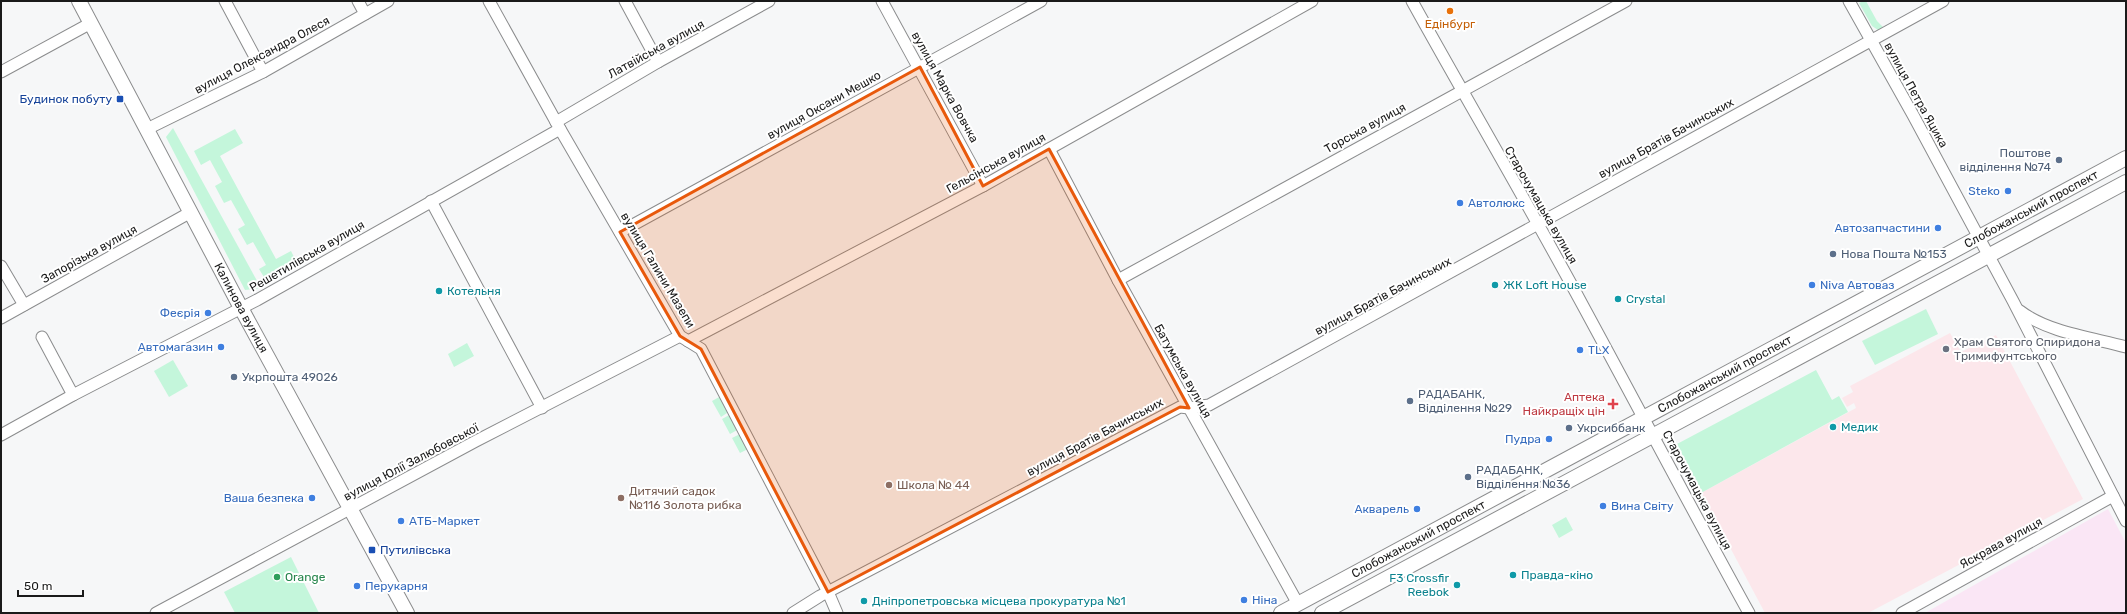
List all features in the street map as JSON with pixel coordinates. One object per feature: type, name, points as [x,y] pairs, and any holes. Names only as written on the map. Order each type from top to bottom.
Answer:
[{"type":"main road","name":"Калинова вулиця","points":[[79,1],[406,613]]},
{"type":"main road","name":"Слобожанський проспект","points":[[1281,613],[1644,417],[1979,239],[2126,158]]},
{"type":"main road","name":"Слобожанський проспект","points":[[1322,613],[1653,434],[2126,182]]},
{"type":"street","points":[[225,1],[263,72]]},
{"type":"street","points":[[358,1],[365,14]]},
{"type":"street","name":"вулиця Олександра Олеся","points":[[147,129],[263,72],[388,1]]},
{"type":"street","name":"вулиця Галини Мазепи","points":[[489,1],[558,126],[684,338],[701,348],[828,592],[837,613]]},
{"type":"street","points":[[625,1],[658,62]]},
{"type":"street","name":"вулиця Марка Вовчка","points":[[882,1],[920,67],[983,186]]},
{"type":"street","name":"вулиця Оксани Мешко","points":[[620,232],[1041,1]]},
{"type":"street","name":"Гельсінська вулиця","points":[[684,338],[983,186],[1312,1]]},
{"type":"street","name":"Старочумацька вулиця","points":[[1412,1],[1644,417],[1660,452],[1748,613]]},
{"type":"street","name":"Торська вулиця","points":[[1118,280],[1461,90],[1626,1]]},
{"type":"street","name":"вулиця Петра Яцика","points":[[1849,1],[1872,40],[1988,255],[2126,521]]},
{"type":"street","name":"вулиця Братів Бачинських","points":[[793,613],[828,592],[1180,407],[1189,408],[1210,405],[1459,270],[1537,224],[1943,1]]},
{"type":"street","name":"Латвійська вулиця","points":[[558,126],[658,62],[761,3]]},
{"type":"street","points":[[1,72],[91,23]]},
{"type":"street","name":"Решетилівська вулиця","points":[[1,435],[73,395],[242,308],[431,201],[558,126]]},
{"type":"street","name":"Батумська вулиця","points":[[1049,149],[1118,280],[1298,604]]},
{"type":"street","points":[[431,201],[542,408]]},
{"type":"street","name":"Запорізька вулиця","points":[[1,318],[191,212]]},
{"type":"street","points":[[1,266],[24,305]]},
{"type":"street","points":[[2016,308],[2032,320],[2126,347]]},
{"type":"street","points":[[42,337],[73,395]]},
{"type":"street","name":"вулиця Юлії Залюбовської","points":[[156,613],[542,408],[684,338]]},
{"type":"street","name":"Яскрава вулиця","points":[[1902,613],[2112,496]]},
{"type":"highlighted area","points":[[920,67],[983,186],[1049,149],[1189,408],[1180,407],[828,592],[701,349],[680,336],[620,232]]},
{"type":"shaded area","points":[[1950,333],[1961,352],[1996,335],[2083,499],[1868,613],[1765,613],[1701,493],[1856,408],[1854,403],[1847,407],[1842,398],[1853,392],[1850,386]]},
{"type":"shaded area","points":[[2108,509],[2126,543],[2126,613],[1925,613]]},
{"type":"green space","points":[[1866,1],[1877,21],[1884,28],[1878,30],[1872,26],[1859,3]]},
{"type":"green space","points":[[173,128],[261,288],[245,290],[166,137]]},
{"type":"green space","points":[[235,129],[243,143],[220,156],[276,259],[291,251],[298,265],[267,282],[259,269],[266,265],[253,242],[247,245],[238,229],[245,225],[231,200],[224,203],[215,186],[222,182],[210,160],[201,165],[194,151]]},
{"type":"green space","points":[[1926,309],[1938,334],[1875,365],[1862,341]]},
{"type":"green space","points":[[467,343],[474,356],[454,367],[448,354]]},
{"type":"green space","points":[[173,360],[188,386],[169,397],[154,371]]},
{"type":"green space","points":[[1816,370],[1832,400],[1839,396],[1848,412],[1701,493],[1677,444]]},
{"type":"green space","points":[[721,396],[730,411],[721,417],[712,401]]},
{"type":"green space","points":[[731,414],[739,429],[730,434],[722,419]]},
{"type":"green space","points":[[742,433],[750,448],[740,453],[732,438]]},
{"type":"green space","points":[[1566,517],[1573,530],[1559,538],[1552,525]]},
{"type":"green space","name":"Orange","points":[[291,557],[319,613],[235,613],[224,592]]},
{"type":"place","name":"Едінбург","points":[[1450,11]]},
{"type":"place","name":"Будинок побуту","points":[[120,99]]},
{"type":"place","name":"Поштове відділення №74","points":[[2059,160]]},
{"type":"place","name":"Steko","points":[[2008,191]]},
{"type":"place","name":"Автолюкс","points":[[1460,203]]},
{"type":"place","name":"Автозапчастини","points":[[1938,228]]},
{"type":"place","name":"Нова Пошта №153","points":[[1833,254]]},
{"type":"place","name":"ЖК Loft House","points":[[1495,285]]},
{"type":"place","name":"Niva Автоваз","points":[[1812,285]]},
{"type":"place","name":"Котельня","points":[[439,291]]},
{"type":"place","name":"Crystal","points":[[1618,299]]},
{"type":"place","name":"Феєрія","points":[[208,313]]},
{"type":"place","name":"Автомагазин","points":[[221,347]]},
{"type":"place","name":"Храм Святого Спиридона Тримифунтського","points":[[1946,349]]},
{"type":"place","name":"TLX","points":[[1580,350]]},
{"type":"place","name":"Укрпошта 49026","points":[[234,377]]},
{"type":"place","name":"РАДАБАНК, Відділення №29","points":[[1410,401]]},
{"type":"place","name":"Аптека Найкращiх цiн","points":[[1613,404]]},
{"type":"place","name":"Медик","points":[[1833,427]]},
{"type":"place","name":"Укрсиббанк","points":[[1569,428]]},
{"type":"place","name":"Пудра","points":[[1549,439]]},
{"type":"place","name":"РАДАБАНК, Відділення №36","points":[[1468,477]]},
{"type":"place","name":"Школа № 44","points":[[889,485]]},
{"type":"place","name":"Ваша безпека","points":[[312,498]]},
{"type":"place","name":"Дитячий садок №116 Золота рибка","points":[[621,498]]},
{"type":"place","name":"Вина Світу","points":[[1603,506]]},
{"type":"place","name":"Акварель","points":[[1417,509]]},
{"type":"place","name":"АТБ-Маркет","points":[[401,521]]},
{"type":"place","name":"Путилівська","points":[[372,550]]},
{"type":"place","name":"Правда-кіно","points":[[1513,575]]},
{"type":"place","name":"Orange","points":[[277,577]]},
{"type":"place","name":"F3 Crossfir Reebok","points":[[1457,585]]},
{"type":"place","name":"Перукарня","points":[[357,586]]},
{"type":"place","name":"Ніна","points":[[1244,600]]},
{"type":"place","name":"Дніпропетровська місцева прокуратура №1","points":[[864,601]]}]
